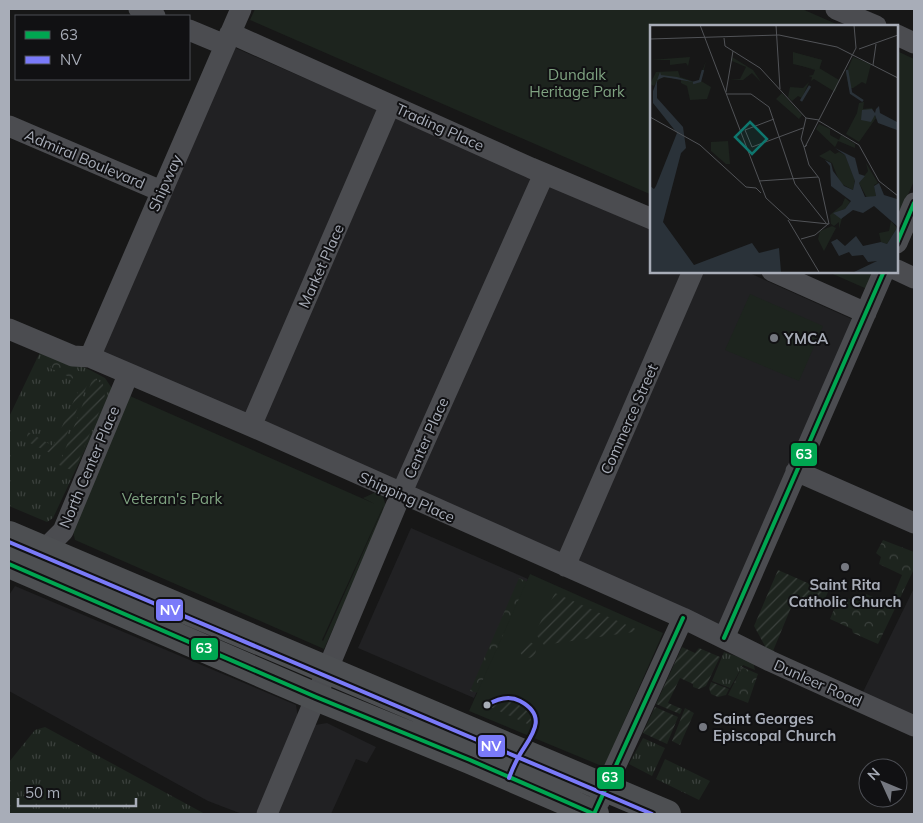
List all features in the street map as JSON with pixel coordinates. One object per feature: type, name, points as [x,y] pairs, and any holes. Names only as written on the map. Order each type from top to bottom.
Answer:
[{"type":"main road","points":[[9,535],[667,814]]},
{"type":"main road","points":[[11,568],[594,814]]},
{"type":"street","points":[[139,9],[153,15]]},
{"type":"street","name":"Shipway","points":[[90,358],[241,9]]},
{"type":"street","points":[[836,9],[874,25]]},
{"type":"street","name":"Trading Place","points":[[190,30],[228,39],[390,105],[544,174],[650,218]]},
{"type":"street","points":[[898,35],[914,43]]},
{"type":"street","name":"Market Place","points":[[251,426],[390,105]]},
{"type":"street","name":"Admiral Boulevard","points":[[9,126],[161,191]]},
{"type":"street","name":"Center Place","points":[[267,814],[401,494],[544,174]]},
{"type":"street","points":[[898,241],[914,203]]},
{"type":"street","points":[[898,270],[914,278]]},
{"type":"street","name":"Commerce Street","points":[[565,566],[693,272]]},
{"type":"street","points":[[774,272],[866,313]]},
{"type":"street","points":[[724,638],[884,272]]},
{"type":"street","name":"Shipping Place","points":[[9,329],[73,356],[90,358],[251,426],[724,638]]},
{"type":"street","name":"North Center Place","points":[[11,568],[44,550],[63,531],[128,375]]},
{"type":"street","points":[[796,471],[914,523]]},
{"type":"street","points":[[594,814],[683,618]]},
{"type":"street","name":"Dunleer Road","points":[[724,638],[770,661],[914,726]]},
{"type":"shaded area","points":[[231,46],[378,110],[390,112],[544,183],[650,227],[650,272],[747,272],[856,321],[722,628],[563,555],[397,484],[97,350]]},
{"type":"shaded area","points":[[411,528],[528,579],[474,698],[358,648]]},
{"type":"shaded area","points":[[15,586],[296,705],[298,718],[256,814],[242,814],[208,801],[9,691],[9,595]]},
{"type":"shaded area","points":[[914,588],[914,720],[861,696]]},
{"type":"shaded area","points":[[327,723],[376,747],[367,763],[356,759],[331,814],[273,814],[315,725]]},
{"type":"green space","name":"Dundalk Heritage Park","points":[[255,9],[802,9],[839,25],[650,25],[650,194],[250,20]]},
{"type":"green space","points":[[898,51],[914,59],[914,181],[898,218]]},
{"type":"green space","points":[[828,272],[874,272],[867,289]]},
{"type":"green space","name":"YMCA","points":[[750,294],[823,326],[799,381],[725,350]]},
{"type":"green space","points":[[41,350],[105,378],[113,390],[53,518],[47,522],[9,506],[9,417]]},
{"type":"green space","points":[[54,361],[81,372],[78,381],[50,368]]},
{"type":"green space","points":[[93,378],[103,384],[105,398],[74,471],[59,465]]},
{"type":"green space","points":[[82,383],[88,383],[61,448],[52,454],[26,441],[28,432],[53,446]]},
{"type":"green space","name":"Veteran's Park","points":[[130,396],[375,504],[363,498],[376,492],[381,492],[387,508],[324,649],[75,540],[73,532]],"holes":[[[383,508],[323,641],[322,640]]]},
{"type":"green space","points":[[883,540],[914,552],[914,569],[878,644],[853,633],[852,629],[830,619],[839,597],[860,601],[866,594],[890,604],[902,575],[879,564],[881,557],[876,553]]},
{"type":"green space","points":[[778,570],[828,592],[821,607],[795,598],[773,651],[766,648],[754,626]]},
{"type":"green space","points":[[530,574],[663,633],[604,767],[469,711]]},
{"type":"green space","points":[[519,578],[548,591],[484,694],[470,691]]},
{"type":"green space","points":[[555,593],[640,631],[544,645],[535,633]]},
{"type":"green space","points":[[525,642],[531,642],[536,647],[534,656],[525,658],[520,653],[520,647]]},
{"type":"green space","points":[[682,647],[695,653],[699,648],[720,657],[706,686],[699,689],[680,678],[668,703],[682,709],[680,714],[656,704]]},
{"type":"green space","points":[[724,652],[753,662],[755,670],[743,665],[730,688],[712,681]]},
{"type":"green space","points":[[742,667],[758,674],[748,703],[728,695]]},
{"type":"green space","points":[[711,682],[729,689],[726,695],[718,697],[711,694],[709,688]]},
{"type":"green space","points":[[501,699],[515,700],[524,705],[529,713],[532,726],[486,705]]},
{"type":"green space","points":[[655,707],[678,717],[667,744],[643,733]]},
{"type":"green space","points":[[685,708],[694,713],[680,745],[672,741]]},
{"type":"green space","points":[[45,727],[205,814],[9,814],[9,762],[35,730]]},
{"type":"green space","points":[[643,738],[665,748],[652,776],[629,764]]},
{"type":"green space","points":[[665,759],[710,781],[699,800],[656,779]]},
{"type":"transit line","name":"63","points":[[898,241],[914,203]]},
{"type":"transit line","name":"63","points":[[724,638],[884,272]]},
{"type":"transit line","name":"NV","points":[[9,542],[652,814]]},
{"type":"transit line","name":"63","points":[[9,564],[316,697],[470,760],[594,814],[683,618]]},
{"type":"transit line","name":"NV","points":[[487,705],[507,698],[516,699],[529,707],[536,720],[532,734],[516,761],[509,778]]},
{"type":"place","name":"YMCA","points":[[774,338]]},
{"type":"place","name":"Saint Rita Catholic Church","points":[[845,567]]},
{"type":"place","name":"Saint Georges Episcopal Church","points":[[703,727]]}]
